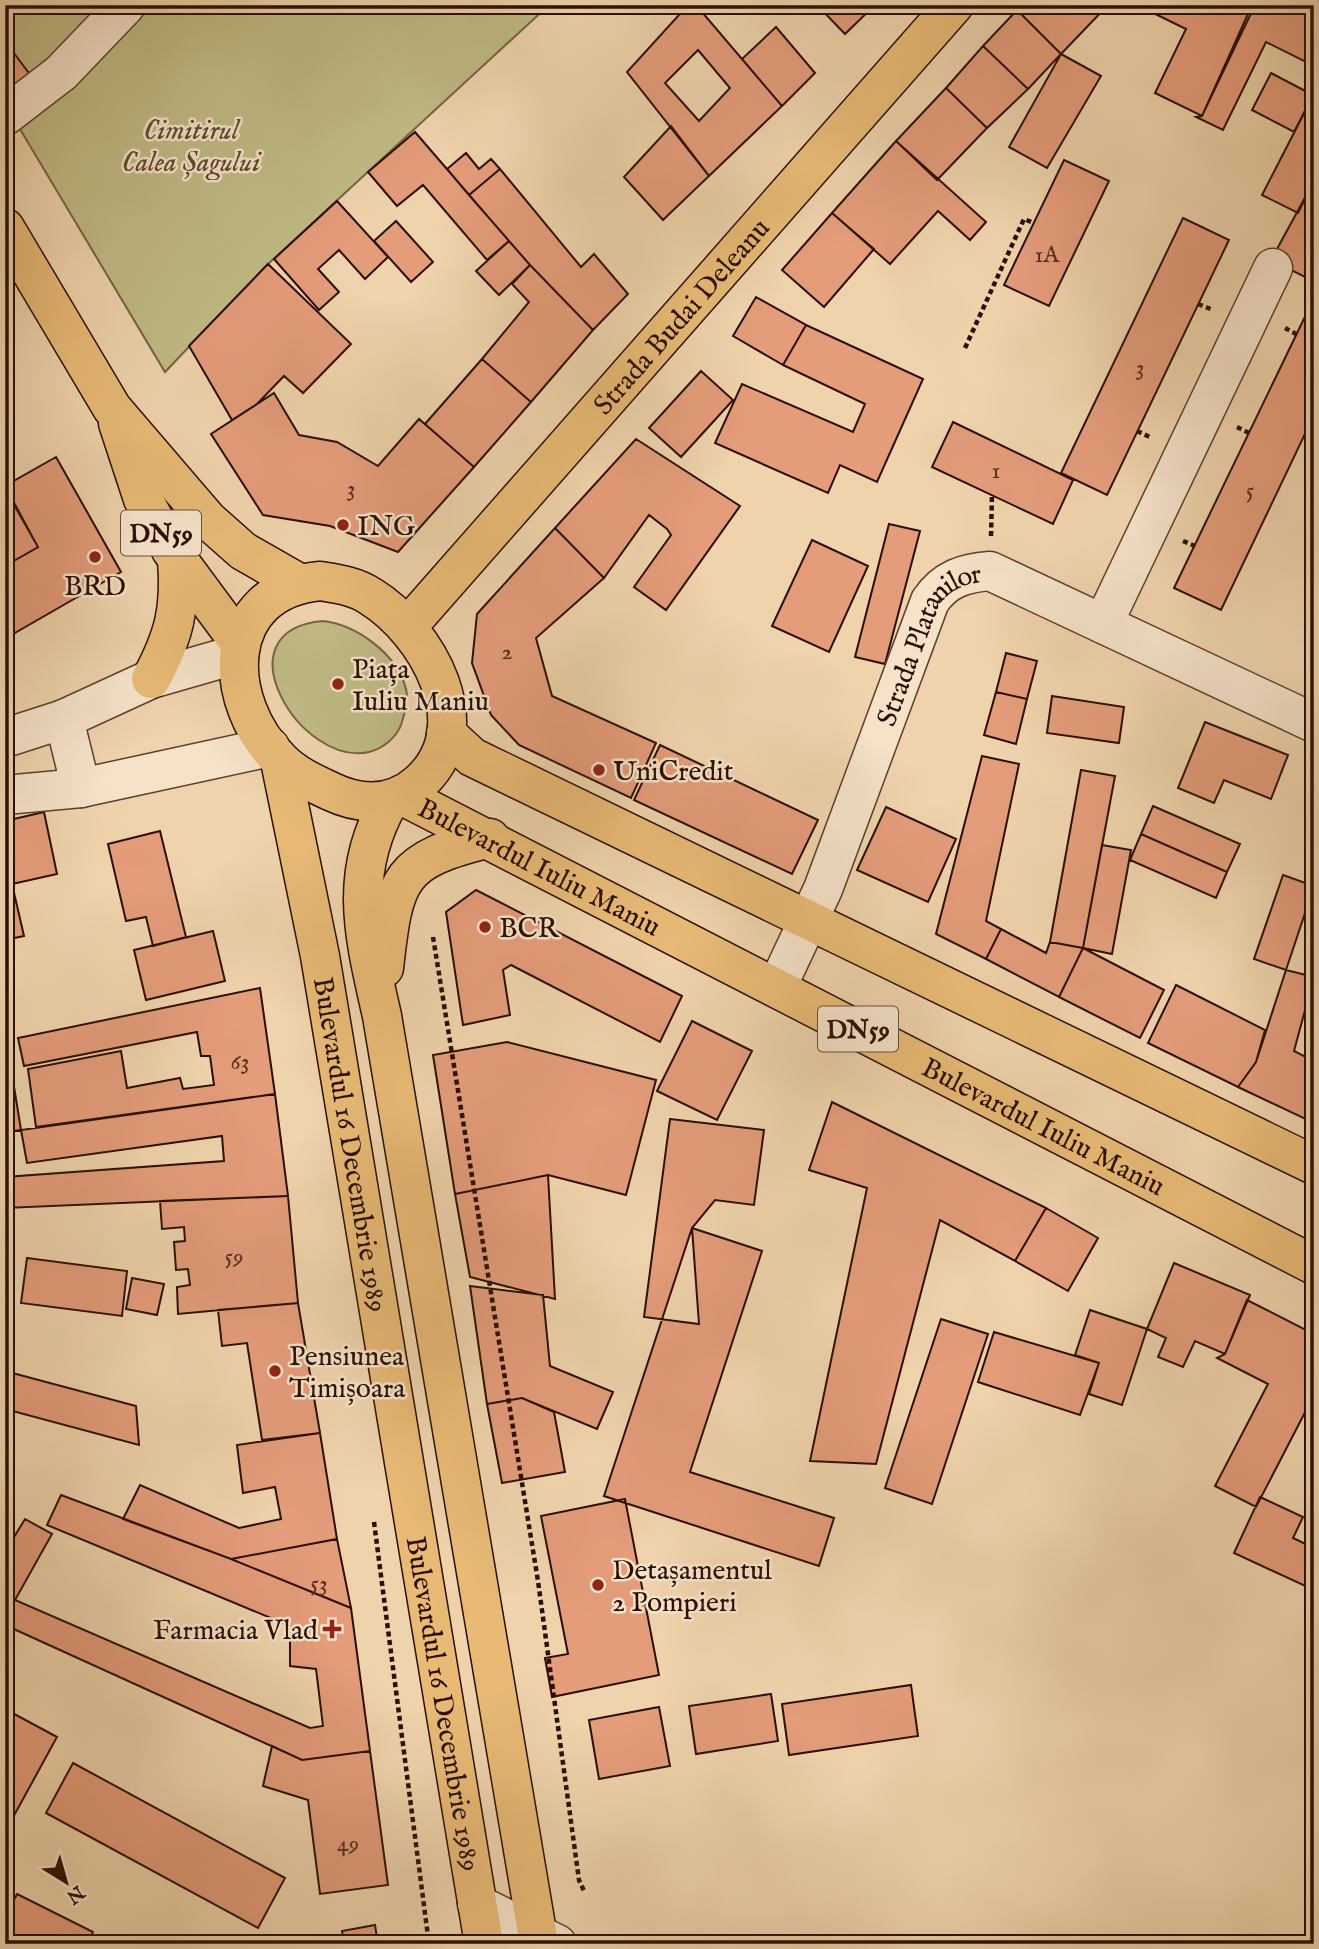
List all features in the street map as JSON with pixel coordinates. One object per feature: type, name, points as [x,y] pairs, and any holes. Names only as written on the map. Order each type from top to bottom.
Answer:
[{"type":"main road","name":"Strada Budai Deleanu","points":[[408,626],[954,5]]},
{"type":"main road","name":"DN59","points":[[5,228],[112,408],[208,520],[243,551],[299,583]]},
{"type":"main road","name":"DN59","points":[[112,408],[143,499],[177,560],[238,648],[244,695],[275,754],[312,783],[337,794],[371,802],[396,797],[431,770],[443,749],[446,715],[437,674],[419,639],[408,626],[369,595],[347,585],[320,581],[299,583],[276,593],[262,605],[249,619],[238,648]]},
{"type":"main road","points":[[151,678],[168,647],[176,621],[180,595],[177,560]]},
{"type":"main road","name":"DN59","points":[[446,733],[472,757],[1314,1166]]},
{"type":"main road","name":"Bulevardul 16 Decembrie 1989","points":[[275,754],[320,956],[484,1944]]},
{"type":"main road","name":"Bulevardul 16 Decembrie 1989","points":[[396,797],[369,842],[364,865],[367,948],[382,1016],[544,1941]]},
{"type":"main road","name":"Bulevardul Iuliu Maniu","points":[[396,797],[490,838],[1314,1265]]},
{"type":"main road","points":[[382,1016],[382,982],[390,918],[403,882],[427,857],[490,838]]},
{"type":"street","points":[[5,116],[61,73],[126,5]]},
{"type":"street","points":[[1103,624],[1273,268]]},
{"type":"street","name":"Strada Platanilor","points":[[777,987],[808,920],[930,601],[937,591],[966,573],[990,571],[1314,723]]},
{"type":"street","points":[[5,738],[64,719],[151,678],[238,648]]},
{"type":"street","points":[[64,719],[81,788]]},
{"type":"street","points":[[5,795],[81,788],[275,754]]},
{"type":"street","points":[[477,1904],[544,1941]]},
{"type":"path","points":[[965,348],[1024,219],[1034,223]]},
{"type":"path","points":[[433,937],[538,1581],[579,1880],[584,1891]]},
{"type":"green space","name":"Cimitirul Calea Șagului","points":[[5,5],[549,5],[268,264],[165,372],[5,104]]},
{"type":"green space","points":[[323,621],[349,628],[374,643],[394,664],[401,676],[407,698],[401,725],[384,746],[374,751],[343,751],[318,740],[297,720],[281,696],[273,671],[276,648],[292,630]]},
{"type":"building","points":[[688,5],[696,5],[782,106],[709,176],[627,72]],"holes":[[[698,50],[730,88],[699,121],[665,83]]]},
{"type":"building","points":[[817,5],[875,5],[845,34]]},
{"type":"building","points":[[1022,5],[1108,5],[1061,54],[1017,10]]},
{"type":"building","points":[[1137,5],[1255,5],[1202,116],[1155,93],[1186,29]]},
{"type":"building","points":[[1252,5],[1297,5],[1314,14],[1314,66],[1266,42],[1223,130],[1196,117],[1202,116]]},
{"type":"building","points":[[1017,10],[1061,54],[1028,89],[983,46]]},
{"type":"building","points":[[776,27],[815,73],[782,106],[742,59]]},
{"type":"building","points":[[5,41],[31,76],[15,87],[5,74]]},
{"type":"building","points":[[983,46],[1028,89],[987,128],[946,88]]},
{"type":"building","points":[[1061,54],[1101,76],[1047,168],[1009,147]]},
{"type":"building","points":[[1271,73],[1313,95],[1294,132],[1252,110]]},
{"type":"building","points":[[946,88],[987,128],[937,180],[896,141]]},
{"type":"building","points":[[1314,94],[1314,181],[1298,213],[1262,195]]},
{"type":"building","points":[[671,126],[709,176],[663,220],[624,177]]},
{"type":"building","points":[[415,132],[509,241],[487,260],[423,185],[397,206],[368,172]]},
{"type":"building","points":[[896,141],[986,222],[970,240],[938,211],[890,264],[832,213]]},
{"type":"building","points":[[466,153],[479,169],[491,159],[500,169],[469,195],[447,169]]},
{"type":"building","points":[[1064,160],[1109,181],[1049,306],[1004,285]]},
{"type":"building","points":[[500,169],[581,267],[594,254],[628,294],[593,330],[530,265],[469,195]]},
{"type":"building","points":[[1314,181],[1314,265],[1307,278],[1271,260]]},
{"type":"building","points":[[337,201],[388,257],[365,279],[339,250],[318,269],[339,292],[319,310],[274,259]]},
{"type":"building","points":[[832,213],[874,249],[824,307],[782,270]]},
{"type":"building","points":[[1183,218],[1229,240],[1107,495],[1061,473]]},
{"type":"building","points":[[396,221],[433,262],[411,282],[374,241]]},
{"type":"building","points":[[509,241],[530,265],[499,295],[476,271]]},
{"type":"building","points":[[268,264],[351,344],[303,393],[284,376],[257,404],[232,420],[189,346]]},
{"type":"building","points":[[530,265],[593,330],[531,402],[482,359],[529,302],[512,284]]},
{"type":"building","points":[[756,297],[806,325],[783,365],[733,336]]},
{"type":"building","points":[[1314,298],[1314,415],[1221,610],[1174,588]]},
{"type":"building","points":[[806,325],[923,379],[877,482],[840,465],[828,493],[715,443],[742,384],[853,432],[865,404],[783,365]]},
{"type":"building","points":[[482,359],[531,402],[474,467],[425,424]]},
{"type":"building","points":[[701,371],[733,400],[681,457],[649,428]]},
{"type":"building","points":[[274,393],[299,435],[337,442],[378,466],[419,419],[474,467],[398,552],[330,526],[263,515],[211,434]]},
{"type":"building","points":[[953,422],[1073,480],[1053,524],[932,467]]},
{"type":"building","points":[[636,439],[740,506],[666,610],[634,587],[671,535],[649,515],[604,578],[555,528]]},
{"type":"building","points":[[56,457],[121,572],[6,638],[5,566],[38,547],[5,486]]},
{"type":"building","points":[[5,489],[38,547],[5,566]]},
{"type":"building","points":[[889,524],[920,531],[885,664],[855,657]]},
{"type":"building","points":[[555,528],[604,578],[536,638],[552,696],[656,743],[631,798],[519,745],[491,715],[472,663],[477,614]]},
{"type":"building","points":[[812,540],[868,566],[829,652],[772,626]]},
{"type":"building","points":[[1006,653],[1037,661],[1027,699],[996,692]]},
{"type":"building","points":[[996,692],[1027,699],[1016,744],[984,735]]},
{"type":"building","points":[[1052,696],[1124,707],[1119,743],[1047,733]]},
{"type":"building","points":[[1205,722],[1288,755],[1271,799],[1224,780],[1214,803],[1178,788]]},
{"type":"building","points":[[660,745],[818,820],[792,874],[634,800]]},
{"type":"building","points":[[982,756],[1019,764],[986,921],[1001,929],[986,959],[936,934]]},
{"type":"building","points":[[1081,770],[1115,776],[1083,948],[1050,942]]},
{"type":"building","points":[[1153,806],[1240,844],[1227,872],[1141,834]]},
{"type":"building","points":[[886,807],[956,839],[928,902],[857,870]]},
{"type":"building","points":[[44,812],[57,874],[12,884],[24,936],[5,940],[5,821]]},
{"type":"building","points":[[160,831],[186,937],[153,946],[146,917],[126,921],[108,844]]},
{"type":"building","points":[[1141,834],[1227,872],[1216,898],[1130,860]]},
{"type":"building","points":[[1102,845],[1131,850],[1112,954],[1083,948]]},
{"type":"building","points":[[1283,875],[1314,886],[1286,970],[1254,959]]},
{"type":"building","points":[[476,890],[682,996],[660,1042],[511,965],[503,970],[510,1015],[463,1025],[446,912]]},
{"type":"building","points":[[1001,929],[1046,953],[1050,942],[1083,948],[1059,997],[986,959]]},
{"type":"building","points":[[213,931],[225,981],[146,1000],[134,950]]},
{"type":"building","points":[[1083,948],[1164,990],[1140,1038],[1059,997]]},
{"type":"building","points":[[1286,970],[1314,977],[1294,1051],[1314,1061],[1314,1123],[1238,1087],[1256,1062]]},
{"type":"building","points":[[1176,985],[1265,1030],[1256,1062],[1238,1087],[1148,1043]]},
{"type":"building","points":[[260,988],[275,1094],[36,1127],[28,1069],[121,1051],[127,1088],[180,1078],[183,1089],[214,1085],[210,1056],[201,1056],[197,1032],[24,1066],[18,1038]]},
{"type":"building","points":[[692,1021],[752,1051],[717,1120],[657,1091]]},
{"type":"building","points":[[5,1031],[21,1130],[5,1132]]},
{"type":"building","points":[[507,1042],[656,1080],[626,1195],[548,1175],[455,1194],[433,1055]]},
{"type":"building","points":[[275,1094],[288,1196],[5,1208],[5,1177],[224,1161],[222,1136],[27,1163],[21,1130]]},
{"type":"building","points":[[832,1102],[1046,1208],[1015,1261],[940,1220],[876,1464],[810,1461],[867,1188],[809,1170]]},
{"type":"building","points":[[670,1119],[764,1130],[754,1205],[715,1200],[692,1228],[699,1324],[644,1317]]},
{"type":"building","points":[[548,1175],[555,1299],[470,1277],[455,1194]]},
{"type":"building","points":[[288,1196],[298,1303],[178,1314],[177,1287],[190,1285],[188,1269],[176,1270],[174,1242],[185,1241],[184,1227],[162,1229],[160,1201]]},
{"type":"building","points":[[1046,1208],[1098,1238],[1068,1291],[1015,1261]]},
{"type":"building","points":[[692,1228],[762,1251],[690,1472],[834,1518],[819,1566],[604,1496]]},
{"type":"building","points":[[27,1258],[127,1271],[122,1316],[21,1303]]},
{"type":"building","points":[[1174,1263],[1250,1295],[1225,1354],[1195,1341],[1183,1367],[1158,1357],[1166,1338],[1147,1329]]},
{"type":"building","points":[[132,1278],[164,1284],[157,1315],[126,1309]]},
{"type":"building","points":[[470,1286],[543,1295],[550,1366],[613,1392],[597,1429],[522,1398],[487,1404]]},
{"type":"building","points":[[1247,1300],[1314,1334],[1314,1395],[1256,1507],[1215,1486],[1268,1384],[1217,1358],[1225,1354]]},
{"type":"building","points":[[298,1303],[320,1433],[262,1440],[247,1343],[222,1346],[218,1310]]},
{"type":"building","points":[[1090,1310],[1147,1329],[1122,1405],[1089,1394],[1099,1363],[1075,1355]]},
{"type":"building","points":[[941,1319],[988,1334],[932,1504],[885,1488]]},
{"type":"building","points":[[994,1332],[1099,1363],[1080,1415],[978,1382]]},
{"type":"building","points":[[5,1371],[136,1406],[139,1445],[5,1409]]},
{"type":"building","points":[[522,1398],[554,1412],[565,1472],[502,1483],[487,1404]]},
{"type":"building","points":[[320,1433],[337,1539],[231,1559],[123,1519],[140,1485],[239,1528],[281,1519],[275,1487],[243,1493],[237,1445]]},
{"type":"building","points":[[61,1495],[351,1608],[370,1751],[302,1760],[5,1625],[5,1552],[25,1519],[52,1534],[15,1600],[310,1728],[323,1726],[316,1669],[290,1666],[290,1626],[47,1525]]},
{"type":"building","points":[[1260,1497],[1303,1517],[1293,1538],[1314,1548],[1314,1590],[1234,1553]]},
{"type":"building","name":"Detașamentul 2 Pompieri","points":[[625,1499],[659,1675],[552,1697],[545,1658],[568,1654],[541,1516]]},
{"type":"building","points":[[337,1539],[351,1608],[231,1559]]},
{"type":"building","points":[[911,1685],[918,1736],[789,1755],[782,1704]]},
{"type":"building","points":[[771,1694],[778,1741],[696,1754],[689,1706]]},
{"type":"building","points":[[659,1707],[670,1766],[599,1779],[589,1720]]},
{"type":"building","points":[[5,1709],[57,1737],[5,1832]]},
{"type":"building","points":[[272,1746],[302,1760],[370,1751],[388,1885],[320,1894],[308,1800],[263,1786]]},
{"type":"building","points":[[73,1763],[285,1878],[258,1928],[46,1813]]},
{"type":"building","points":[[17,1894],[93,1932],[87,1944],[5,1944],[5,1917]]},
{"type":"building","points":[[375,1925],[378,1944],[344,1944],[342,1931]]},
{"type":"place","name":"ING","points":[[343,525]]},
{"type":"place","name":"BRD","points":[[95,557]]},
{"type":"place","name":"Piața Iuliu Maniu","points":[[338,684]]},
{"type":"place","name":"UniCredit","points":[[599,770]]},
{"type":"place","name":"BCR","points":[[485,927]]},
{"type":"place","name":"Pensiunea Timișoara","points":[[275,1371]]},
{"type":"place","name":"Detașamentul 2 Pompieri","points":[[598,1585]]},
{"type":"place","name":"Farmacia Vlad","points":[[332,1629]]}]
